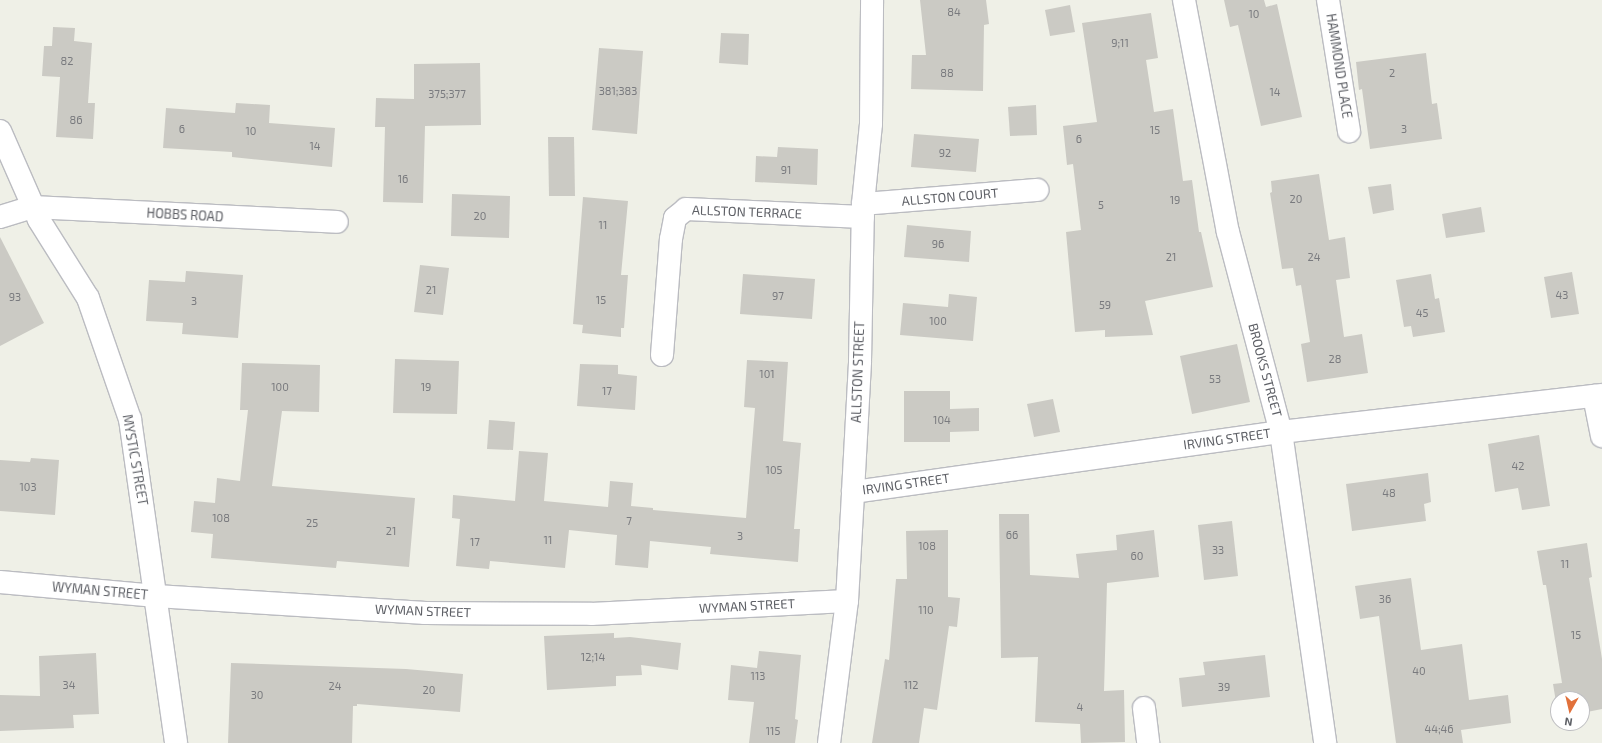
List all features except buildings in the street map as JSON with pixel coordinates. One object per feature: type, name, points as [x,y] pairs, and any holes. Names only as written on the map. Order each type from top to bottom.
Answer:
[{"type":"street","name":"ALLSTON STREET","points":[[829,743],[847,601],[860,361],[863,211],[871,124],[872,0]]},
{"type":"street","name":"BROOKS STREET","points":[[1184,0],[1228,232],[1281,432],[1325,743]]},
{"type":"street","name":"HAMMOND PLACE","points":[[1328,0],[1349,132]]},
{"type":"street","name":"MYSTIC STREET","points":[[0,131],[39,220],[88,298],[130,419],[176,743]]},
{"type":"street","name":"ALLSTON COURT","points":[[863,211],[1037,190]]},
{"type":"street","name":"HOBBS ROAD","points":[[0,217],[33,207],[337,222]]},
{"type":"street","name":"ALLSTON TERRACE","points":[[662,355],[671,239],[675,218],[686,209],[863,211]]},
{"type":"street","name":"IRVING STREET","points":[[853,492],[1281,432],[1598,396]]},
{"type":"street","points":[[1598,396],[1602,436]]},
{"type":"street","name":"WYMAN STREET","points":[[0,582],[156,596],[433,613],[591,614],[847,601]]},
{"type":"street","points":[[1144,708],[1148,743]]}]
